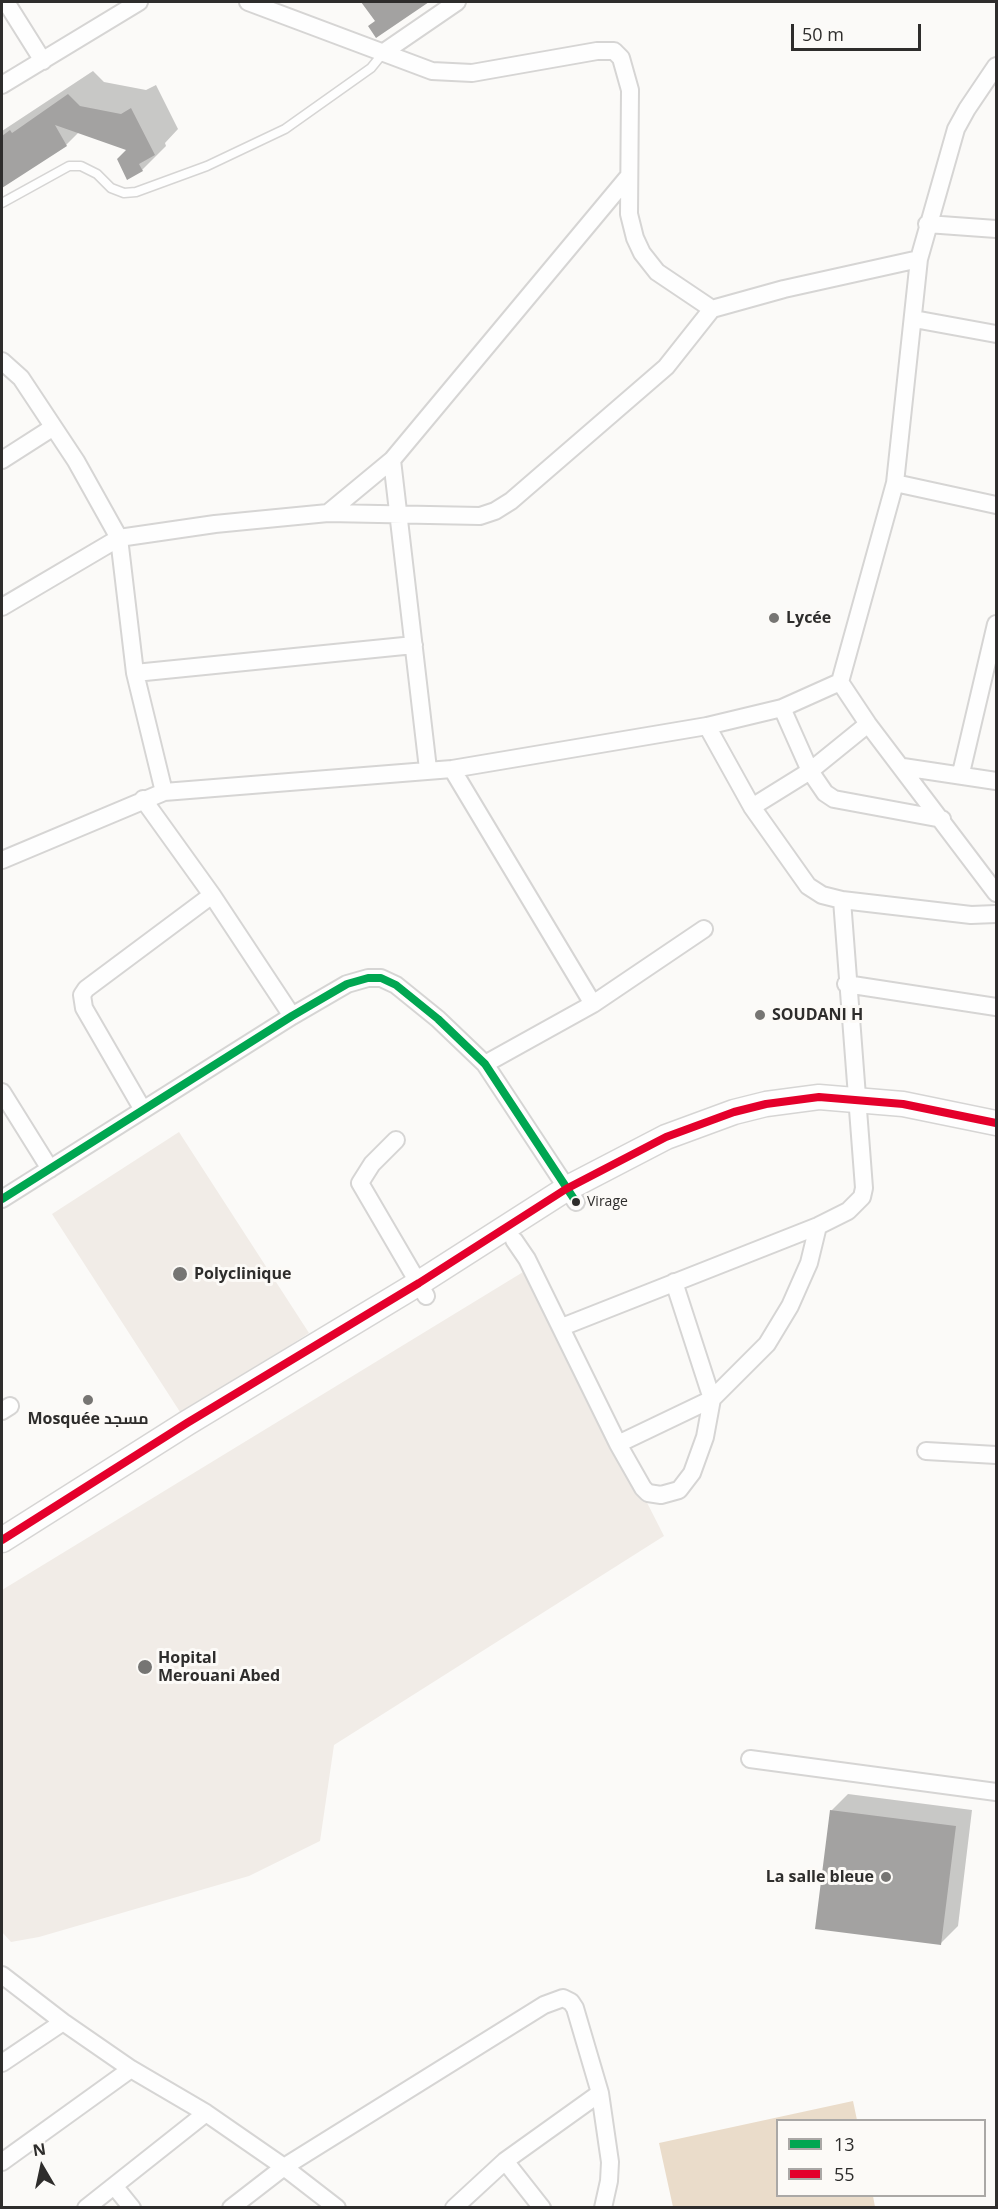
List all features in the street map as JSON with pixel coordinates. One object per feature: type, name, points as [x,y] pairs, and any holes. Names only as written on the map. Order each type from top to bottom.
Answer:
[{"type":"main road","points":[[423,1290],[514,1240],[619,1160],[696,1124],[766,1104],[807,1097],[903,1104],[996,1123]]},
{"type":"main road","points":[[2,1540],[423,1290],[571,1196]]},
{"type":"main road","points":[[2,1554],[191,1429]]},
{"type":"street","points":[[6,2],[43,61]]},
{"type":"street","points":[[2,86],[139,2]]},
{"type":"street","points":[[248,2],[291,9],[384,52],[432,71],[472,73],[597,51],[614,51],[621,57],[630,90],[629,214],[642,253],[657,272],[673,286],[712,309]]},
{"type":"street","points":[[384,52],[457,2]]},
{"type":"street","points":[[996,66],[956,129],[927,224],[919,259],[895,483],[840,682],[868,724],[903,767],[996,893]]},
{"type":"street","points":[[328,513],[392,460],[628,177]]},
{"type":"street","points":[[927,224],[996,229]]},
{"type":"street","points":[[2,607],[119,538],[215,524],[328,513],[480,516],[495,511],[511,501],[666,367],[712,309],[784,289],[919,259]]},
{"type":"street","points":[[914,319],[996,334]]},
{"type":"street","points":[[2,361],[21,378],[76,461],[119,538],[135,673],[164,792]]},
{"type":"street","points":[[2,460],[52,428]]},
{"type":"street","points":[[392,460],[428,769]]},
{"type":"street","points":[[895,483],[996,505]]},
{"type":"street","points":[[961,773],[996,624]]},
{"type":"street","points":[[135,673],[414,645]]},
{"type":"street","points":[[2,860],[164,792],[428,769],[452,769],[707,726],[782,708],[840,682]]},
{"type":"street","points":[[782,708],[810,771],[825,793],[834,800],[942,819]]},
{"type":"street","points":[[752,807],[810,771],[868,724]]},
{"type":"street","points":[[707,726],[752,807],[808,886],[822,895],[842,900],[971,915],[996,914]]},
{"type":"street","points":[[903,767],[961,773],[996,781]]},
{"type":"street","points":[[452,769],[593,1004]]},
{"type":"street","points":[[143,799],[212,895],[292,1016]]},
{"type":"street","points":[[142,1110],[84,1008],[82,995],[86,989],[212,895]]},
{"type":"street","points":[[562,1327],[818,1226],[848,1211],[862,1197],[864,1188],[847,1099],[846,984],[842,900]]},
{"type":"street","points":[[486,1064],[593,1004],[704,929]]},
{"type":"street","points":[[2,1199],[292,1016],[347,984],[368,978],[381,978],[396,985],[438,1019],[486,1064],[571,1196]]},
{"type":"street","points":[[846,984],[996,1007]]},
{"type":"street","points":[[2,1092],[50,1169]]},
{"type":"street","points":[[396,1140],[372,1164],[360,1184],[423,1290]]},
{"type":"street","points":[[618,1444],[712,1399],[767,1344],[790,1305],[809,1263],[818,1226]]},
{"type":"street","points":[[514,1240],[562,1327],[618,1444],[648,1492],[661,1496],[679,1490],[692,1473],[705,1437],[712,1399],[674,1282]]},
{"type":"street","points":[[926,1451],[996,1455]]},
{"type":"street","points":[[750,1758],[996,1792]]},
{"type":"street","points":[[2,1975],[63,2022],[131,2069],[206,2113],[284,2167],[337,2208]]},
{"type":"street","points":[[231,2208],[284,2167],[544,2005],[563,1998],[571,2002],[575,2008],[600,2093],[610,2162],[609,2181],[603,2208]]},
{"type":"street","points":[[2,2063],[63,2022]]},
{"type":"street","points":[[2,2162],[131,2069]]},
{"type":"street","points":[[454,2208],[505,2161],[600,2093]]},
{"type":"street","points":[[86,2208],[206,2113]]},
{"type":"street","points":[[505,2161],[542,2208]]},
{"type":"street","points":[[115,2187],[132,2208]]},
{"type":"lane","points":[[2,203],[69,166],[81,166],[97,174],[111,188],[124,193],[136,192],[207,166],[285,129],[371,68],[384,52]]},
{"type":"shaded area","name":"Polyclinique","points":[[179,1132],[309,1333],[182,1415],[52,1214]]},
{"type":"shaded area","points":[[528,1269],[664,1536],[334,1745],[320,1841],[249,1876],[39,1937],[11,1942],[2,1932],[2,1590]]},
{"type":"shaded area","points":[[853,2101],[857,2119],[776,2119],[776,2197],[873,2197],[875,2207],[673,2207],[659,2143]]},
{"type":"building","points":[[361,2],[429,2],[376,38],[368,26],[375,21]]},
{"type":"building","points":[[68,94],[80,106],[121,114],[131,108],[155,155],[139,164],[143,171],[127,180],[117,159],[126,150],[55,125],[67,146],[2,188],[2,136],[10,130],[12,133]]},
{"type":"building","name":"La salle bleue","points":[[830,1810],[956,1826],[941,1945],[815,1929]]},
{"type":"transit line","name":"13","points":[[2,1199],[292,1016],[347,984],[368,978],[381,978],[396,985],[438,1019],[485,1064],[576,1202]]},
{"type":"transit line","name":"55","points":[[2,1540],[187,1423],[419,1283],[566,1189],[666,1137],[734,1112],[766,1104],[819,1097],[903,1104],[996,1123]]},
{"type":"place","name":"Lycée","points":[[774,618]]},
{"type":"place","name":"SOUDANI H","points":[[760,1015]]},
{"type":"place","name":"Virage","points":[[576,1202]]},
{"type":"place","name":"Polyclinique","points":[[180,1274]]},
{"type":"place","name":"Mosquée مسجد","points":[[88,1400]]},
{"type":"place","name":"Hopital Merouani Abed","points":[[145,1667]]},
{"type":"place","name":"La salle bleue","points":[[886,1877]]}]
